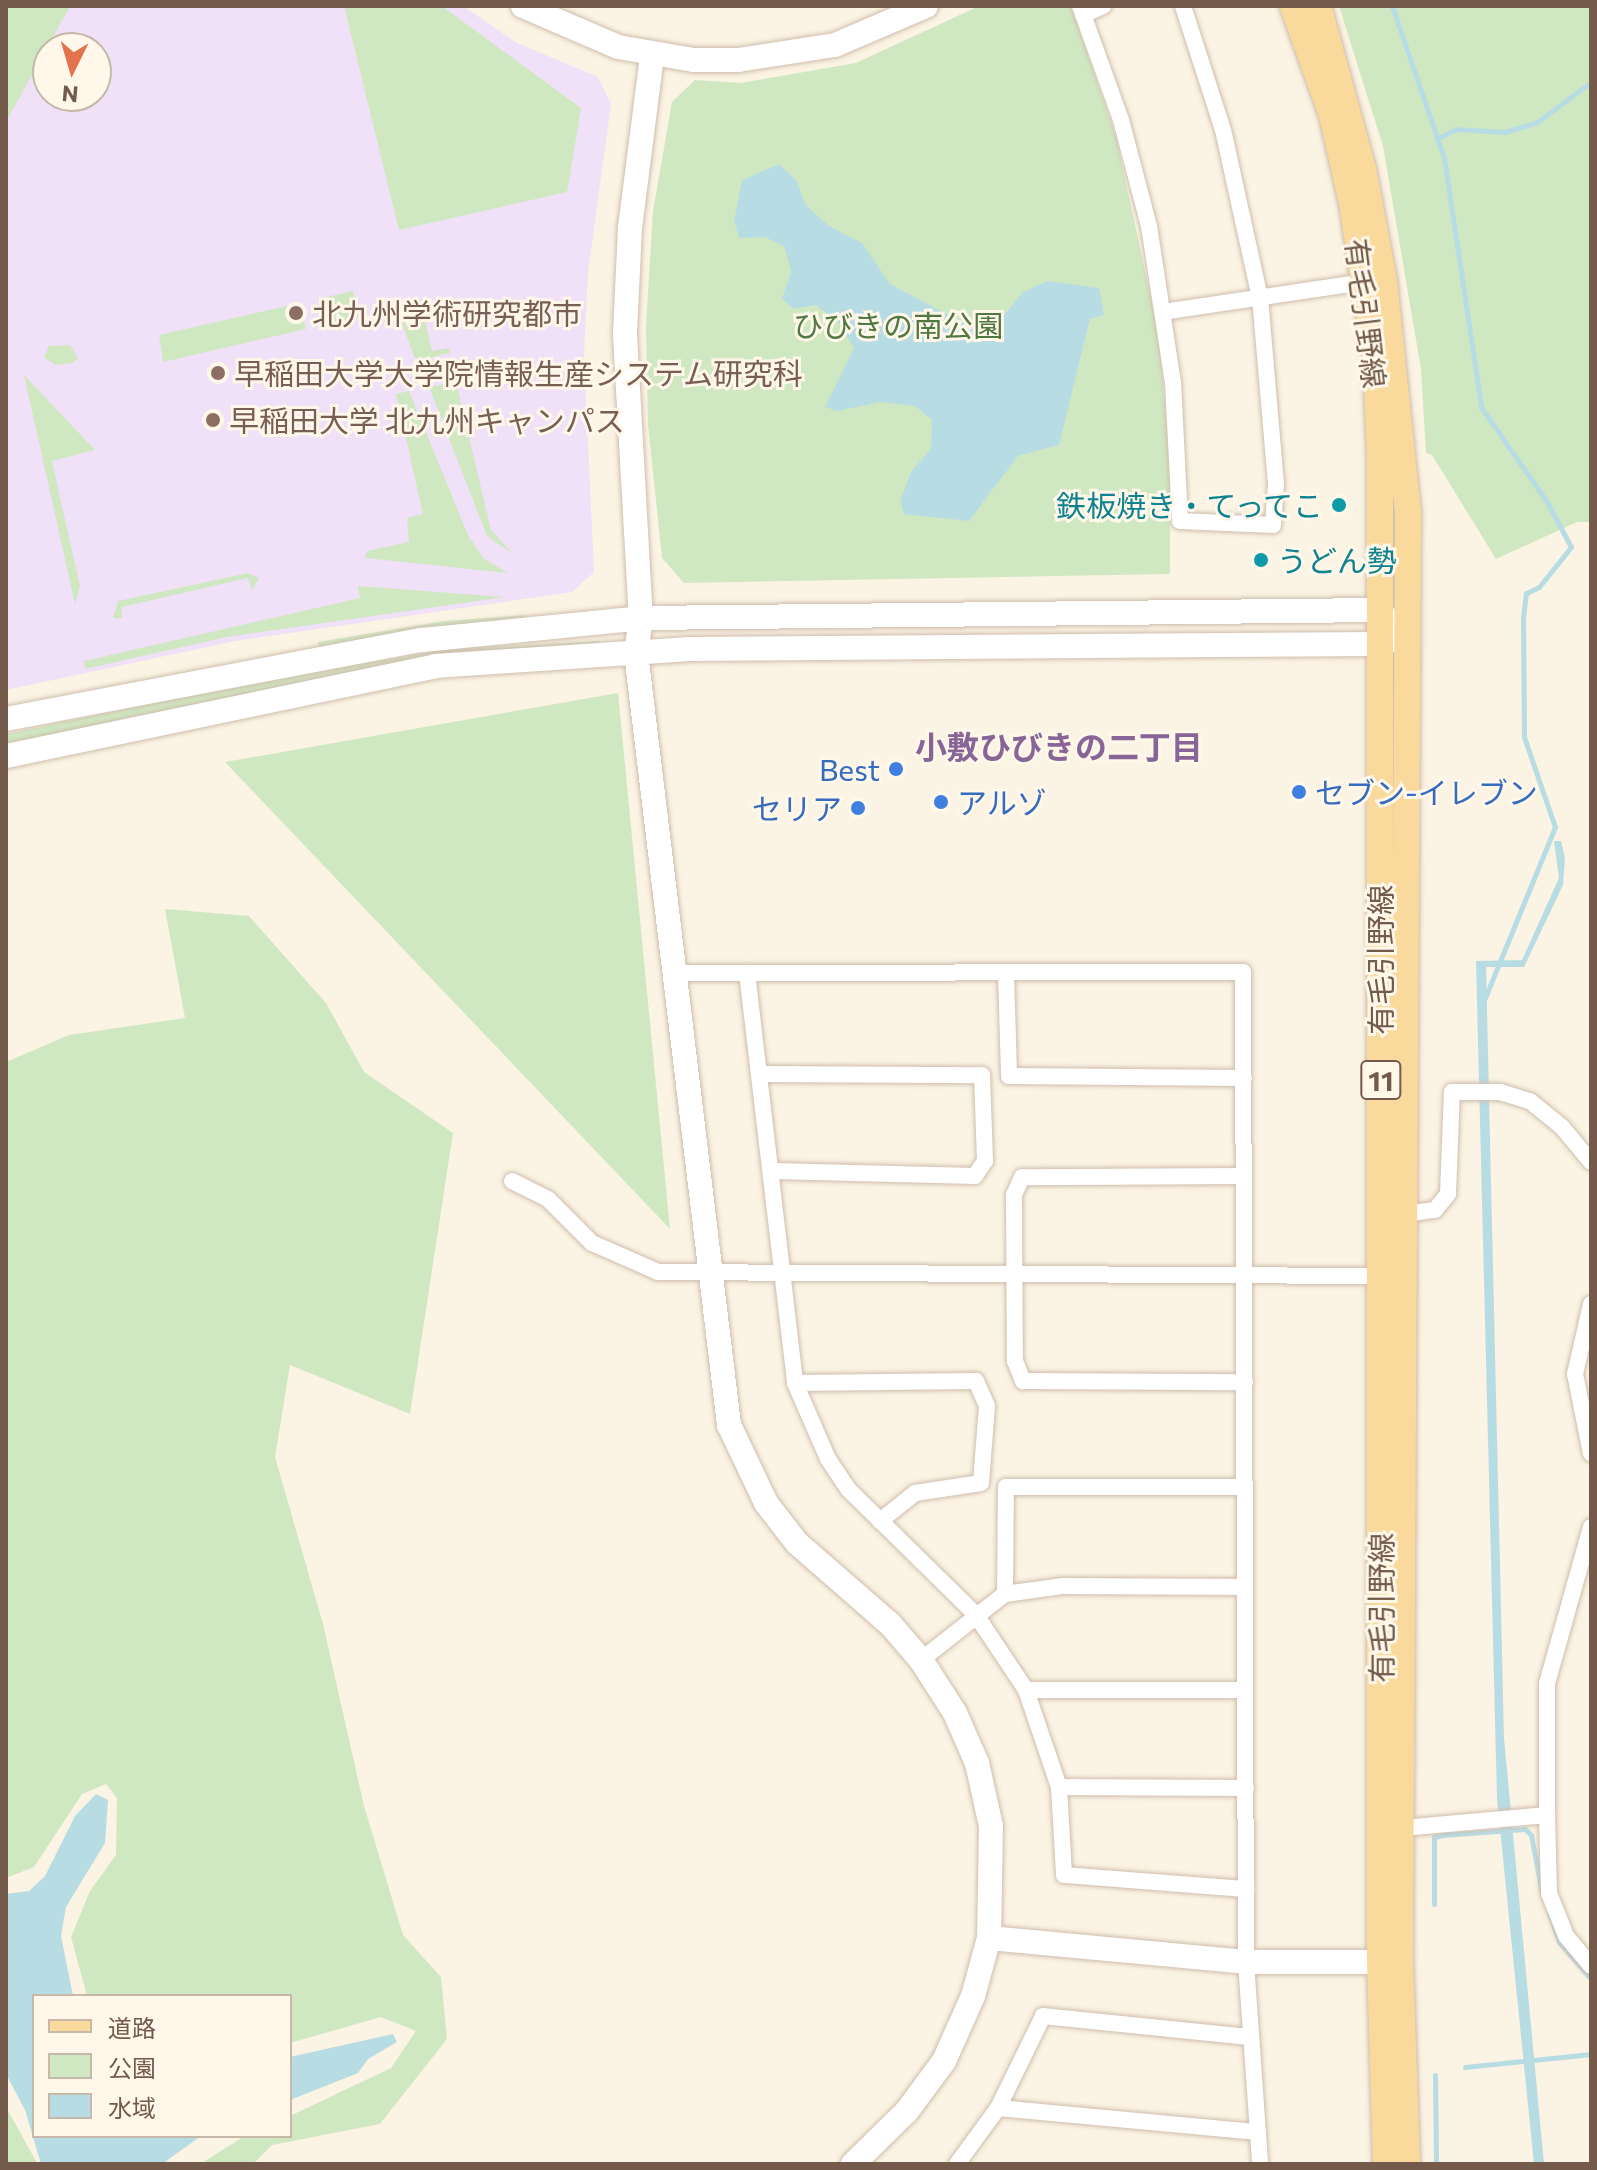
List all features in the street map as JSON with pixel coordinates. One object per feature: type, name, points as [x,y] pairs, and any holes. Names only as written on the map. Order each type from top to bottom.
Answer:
[{"type":"main road","name":"有毛引野線","points":[[1293,6],[1332,115],[1376,360],[1380,454],[1378,644],[1392,1215],[1402,1828],[1390,1962],[1407,2164]]},
{"type":"main road","name":"有毛引野線","points":[[1318,6],[1363,169],[1384,281],[1408,512],[1392,1215],[1382,1276],[1390,1962],[1386,2164]]},
{"type":"street","points":[[523,6],[578,34],[652,56],[738,60],[835,45],[882,15],[926,6]]},
{"type":"street","points":[[1103,6],[1081,10],[1141,196],[1173,382],[1180,521],[1273,525],[1276,484],[1260,298],[1223,130],[1183,6]]},
{"type":"street","points":[[652,56],[630,227],[625,335],[641,618],[636,653],[713,1272],[719,1369],[729,1425],[745,1464],[797,1543],[890,1624],[921,1660],[955,1713],[977,1763],[991,1826],[989,1938],[973,1996],[944,2061],[907,2111],[853,2164]]},
{"type":"street","points":[[1163,312],[1364,282]]},
{"type":"street","points":[[6,719],[422,640],[641,618],[1378,610],[1407,636]]},
{"type":"street","points":[[6,756],[435,666],[636,653],[1378,644],[1407,636]]},
{"type":"street","points":[[676,973],[1243,972],[1246,1962],[1260,2164]]},
{"type":"street","points":[[747,973],[786,1272],[795,1383],[828,1459],[880,1521],[976,1615],[1026,1690],[1059,1787],[1064,1875],[1246,1889]]},
{"type":"street","points":[[1006,973],[1009,1076],[1244,1078]]},
{"type":"street","points":[[762,1074],[982,1075],[985,1161],[975,1176],[774,1171]]},
{"type":"street","points":[[1392,1215],[1435,1210],[1448,1194],[1452,1092],[1500,1092],[1530,1101],[1562,1127],[1591,1162]]},
{"type":"street","points":[[1244,1176],[1022,1177],[1014,1195],[1018,1273],[1015,1361],[1023,1381],[1245,1382]]},
{"type":"street","points":[[512,1181],[548,1199],[592,1243],[624,1261],[658,1272],[1382,1276]]},
{"type":"street","points":[[1591,1304],[1575,1374],[1585,1390],[1591,1453]]},
{"type":"street","points":[[795,1383],[976,1381],[987,1406],[981,1483],[915,1493],[880,1521]]},
{"type":"street","points":[[1005,1594],[1006,1487],[1245,1487]]},
{"type":"street","points":[[1591,1527],[1547,1684],[1549,1893],[1566,1936],[1591,1966]]},
{"type":"street","points":[[921,1660],[1005,1594],[1063,1586],[1245,1587]]},
{"type":"street","points":[[1026,1690],[1245,1690]]},
{"type":"street","points":[[1059,1787],[1246,1788]]},
{"type":"street","points":[[1402,1828],[1547,1815]]},
{"type":"street","points":[[989,1938],[1246,1962],[1390,1962]]},
{"type":"street","points":[[957,2164],[998,2108],[1043,2016],[1251,2037]]},
{"type":"street","points":[[998,2108],[1258,2132]]},
{"type":"shaded area","name":"北九州学術研究都市","points":[[6,6],[463,6],[517,43],[598,77],[611,104],[588,272],[584,354],[594,572],[572,592],[235,641],[6,690]]},
{"type":"green space","points":[[6,6],[69,8],[56,32],[32,32],[32,75],[6,122]]},
{"type":"green space","points":[[344,6],[442,6],[581,108],[567,192],[399,230]]},
{"type":"green space","name":"ひびきの南公園","points":[[979,6],[1071,6],[1116,137],[1158,331],[1170,460],[1170,574],[684,583],[662,558],[648,425],[646,325],[653,211],[672,102],[695,80],[741,83],[856,63]]},
{"type":"green space","points":[[1339,6],[1591,6],[1591,522],[1577,522],[1496,559],[1432,455],[1426,453],[1421,369],[1383,146]]},
{"type":"green space","points":[[353,291],[359,317],[324,325],[318,299]]},
{"type":"green space","points":[[420,299],[432,351],[449,348],[450,353],[416,361],[395,305]]},
{"type":"green space","points":[[300,303],[306,329],[163,362],[159,335]]},
{"type":"green space","points":[[70,345],[78,358],[73,363],[55,365],[44,357],[49,346]]},
{"type":"green space","points":[[24,375],[95,450],[52,461],[80,586],[75,604]]},
{"type":"green space","points":[[456,382],[491,530],[513,554],[487,536],[429,387]]},
{"type":"green space","points":[[409,391],[468,535],[483,558],[508,573],[365,558],[367,551],[409,542],[407,518],[423,514],[396,394]]},
{"type":"green space","points":[[248,573],[259,578],[252,590],[248,578],[122,607],[122,618],[113,618],[118,601]]},
{"type":"green space","points":[[358,586],[505,597],[227,637],[85,669],[84,661],[360,598]]},
{"type":"green space","points":[[526,615],[528,623],[319,651],[318,642],[444,621]]},
{"type":"green space","points":[[598,641],[600,644],[6,747],[6,734],[275,678],[446,650]]},
{"type":"green space","points":[[618,693],[670,1229],[225,762]]},
{"type":"green space","points":[[165,909],[249,916],[326,1003],[364,1072],[453,1133],[410,1414],[290,1365],[275,1457],[323,1624],[364,1806],[403,1935],[441,1977],[447,2039],[380,2124],[272,2145],[253,2164],[200,2164],[242,2138],[292,2138],[292,2115],[391,2068],[416,2031],[381,2017],[292,2042],[292,1994],[86,1994],[71,1937],[90,1891],[116,1855],[117,1798],[106,1784],[82,1794],[34,1867],[6,1878],[6,1062],[69,1035],[185,1018]]},
{"type":"green space","points":[[6,2107],[37,2163],[37,2164],[6,2164]]},
{"type":"water","points":[[779,164],[797,181],[805,204],[829,226],[862,243],[890,284],[971,327],[1006,313],[1023,292],[1048,281],[1099,288],[1104,315],[1090,319],[1059,445],[1018,456],[969,521],[904,514],[900,501],[911,472],[931,448],[932,420],[915,406],[880,402],[837,411],[825,407],[854,348],[838,322],[816,305],[794,309],[782,299],[791,271],[784,246],[765,237],[739,238],[734,221],[742,180]]},
{"type":"water","points":[[1554,841],[1561,841],[1565,858],[1563,885],[1524,967],[1486,967],[1504,1738],[1544,2164],[1534,2164],[1497,1799],[1476,961],[1522,960],[1559,878]]},
{"type":"water","points":[[96,1794],[108,1800],[105,1843],[66,1907],[61,1936],[73,1994],[32,1994],[32,2134],[25,2110],[6,2074],[6,1894],[29,1891],[45,1876],[75,1816]]},
{"type":"water","points":[[393,2034],[397,2042],[368,2059],[358,2073],[292,2099],[292,2057]]},
{"type":"water","points":[[33,2138],[198,2138],[162,2164],[41,2164]]},
{"type":"waterway","points":[[1392,6],[1444,158],[1481,407],[1547,502],[1571,547],[1539,587],[1526,593],[1523,617],[1524,737],[1555,827],[1484,1000]]},
{"type":"waterway","points":[[1437,139],[1455,129],[1505,132],[1537,122],[1591,82]]},
{"type":"waterway","points":[[1434,1904],[1434,1837],[1442,1835],[1525,1829],[1531,1835],[1542,1893]]},
{"type":"waterway","points":[[1549,1913],[1559,1942],[1591,1979]]},
{"type":"waterway","points":[[1465,2067],[1591,2054]]},
{"type":"waterway","points":[[1435,2075],[1436,2163]]},
{"type":"place","name":"北九州学術研究都市","points":[[296,313]]},
{"type":"place","name":"早稲田大学大学院情報生産システム研究科","points":[[218,373]]},
{"type":"place","name":"早稲田大学 北九州キャンパス","points":[[213,420]]},
{"type":"place","name":"鉄板焼き・てってこ","points":[[1339,505]]},
{"type":"place","name":"うどん勢","points":[[1261,560]]},
{"type":"place","name":"Best","points":[[896,769]]},
{"type":"place","name":"セブン-イレブン","points":[[1299,792]]},
{"type":"place","name":"アルゾ","points":[[941,802]]},
{"type":"place","name":"セリア","points":[[858,808]]},
{"type":"district","name":"小敷ひびきの二丁目","points":[[1059,746]]}]
